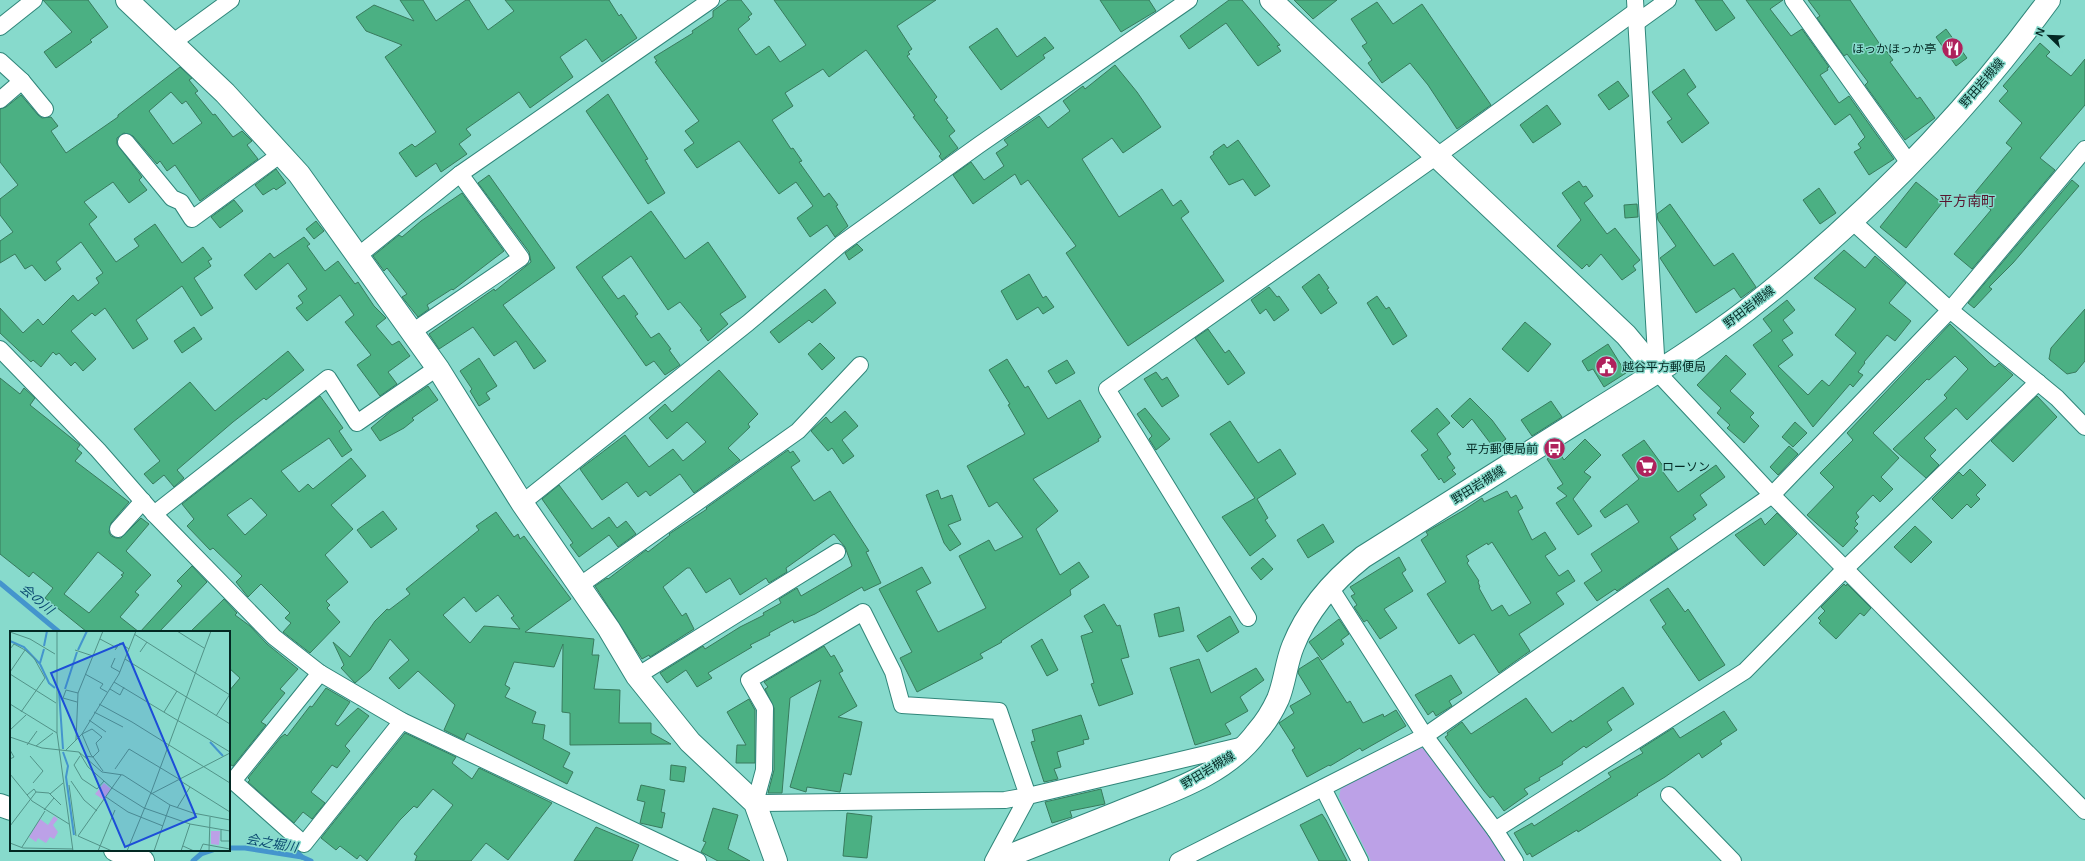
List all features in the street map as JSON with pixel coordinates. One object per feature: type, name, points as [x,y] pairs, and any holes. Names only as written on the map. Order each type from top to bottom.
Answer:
[{"type":"main road","points":[[127,0],[225,93],[299,174],[437,368],[522,503],[609,629],[637,676],[690,742],[755,803],[776,861]]},
{"type":"main road","points":[[1271,0],[1626,335],[1656,372]]},
{"type":"main road","name":"野田岩槻線","points":[[1001,861],[1010,855],[1186,785],[1218,767],[1246,745],[1257,733],[1278,699],[1293,646],[1312,612],[1330,587],[1363,557],[1656,372],[1745,311],[1804,264],[1852,221],[1909,164],[1993,72],[2049,0]]},
{"type":"main road","points":[[0,805],[10,809]]},
{"type":"main road","points":[[118,851],[143,861]]},
{"type":"street","points":[[0,27],[34,0]]},
{"type":"street","points":[[172,43],[231,0]]},
{"type":"street","points":[[358,255],[460,174],[711,0]]},
{"type":"street","points":[[522,503],[748,323],[841,244],[979,145],[1189,0]]},
{"type":"street","points":[[1248,618],[1107,389],[1438,156],[1635,11],[1668,0]]},
{"type":"street","points":[[1793,0],[1909,164]]},
{"type":"street","points":[[1635,11],[1656,372],[1772,496],[1846,568],[2085,811]]},
{"type":"street","points":[[0,61],[22,82],[45,109]]},
{"type":"street","points":[[0,100],[22,82]]},
{"type":"street","points":[[126,142],[172,198],[181,202],[192,219],[281,154]]},
{"type":"street","points":[[1178,861],[1425,736],[1772,496],[1950,310],[2085,149]]},
{"type":"street","points":[[412,332],[521,258],[460,174]]},
{"type":"street","points":[[1852,221],[1950,310],[2057,398],[2085,427]]},
{"type":"street","points":[[3,359],[98,450],[154,514],[274,637],[320,673],[402,721],[698,861]]},
{"type":"street","points":[[580,586],[798,432],[860,365]]},
{"type":"street","points":[[154,514],[328,378],[357,423],[437,368]]},
{"type":"street","points":[[1495,830],[1745,672],[1846,568],[2038,382]]},
{"type":"street","points":[[118,530],[143,501]]},
{"type":"street","points":[[637,676],[836,552]]},
{"type":"street","points":[[1330,587],[1425,736],[1495,830],[1515,861]]},
{"type":"street","points":[[993,861],[1028,796],[999,711],[902,705],[893,672],[863,612],[749,680],[765,708],[764,770],[755,803],[1005,800],[1028,796],[1246,745]]},
{"type":"street","points":[[320,673],[233,781],[304,844],[402,721]]},
{"type":"street","points":[[1322,788],[1360,861]]},
{"type":"street","points":[[1669,795],[1733,861]]},
{"type":"shaded area","points":[[1417,747],[1428,750],[1509,861],[1371,861],[1339,797],[1341,787]]},
{"type":"building","points":[[43,0],[88,0],[108,27],[90,40],[92,42],[56,68],[44,52],[72,32]]},
{"type":"building","points":[[400,0],[423,0],[436,21],[466,0],[469,0],[488,30],[514,11],[505,0],[609,0],[619,16],[621,14],[637,38],[602,62],[586,39],[560,57],[573,77],[530,108],[519,92],[466,129],[471,135],[459,144],[467,154],[441,172],[436,163],[416,177],[399,153],[412,144],[415,147],[436,132],[385,57],[402,45],[366,31],[356,17],[374,5],[414,21]]},
{"type":"building","points":[[728,0],[741,0],[752,14],[748,17],[750,19],[738,29],[756,55],[769,46],[780,62],[806,45],[774,0],[936,0],[897,26],[912,49],[908,52],[910,54],[907,56],[937,97],[934,100],[948,118],[946,119],[955,131],[949,136],[958,148],[942,160],[939,156],[941,154],[913,117],[915,116],[866,50],[829,77],[823,69],[785,93],[793,106],[772,120],[791,149],[793,148],[802,161],[799,162],[824,197],[829,193],[838,205],[836,206],[848,226],[835,237],[827,225],[810,237],[797,218],[813,206],[796,182],[779,194],[739,141],[697,168],[684,150],[694,143],[685,131],[699,121],[655,62],[657,61],[654,57],[693,33],[692,31],[713,17],[713,11]]},
{"type":"building","points":[[1100,0],[1149,0],[1156,11],[1121,32]]},
{"type":"building","points":[[1229,0],[1242,0],[1280,45],[1277,46],[1281,51],[1258,66],[1226,23],[1189,49],[1180,36]]},
{"type":"building","points":[[1294,0],[1337,0],[1313,19]]},
{"type":"building","points":[[1695,0],[1722,0],[1735,18],[1716,31]]},
{"type":"building","points":[[1746,0],[1783,0],[1770,9],[1791,36],[1802,29],[1829,67],[1827,68],[1828,70],[1820,75],[1839,103],[1849,96],[1894,159],[1869,175],[1854,152],[1861,148],[1858,144],[1865,137],[1850,114],[1835,125]]},
{"type":"building","points":[[1808,0],[1850,0],[1881,46],[1882,45],[1893,60],[1890,62],[1917,99],[1920,97],[1935,118],[1905,140],[1865,85],[1868,82],[1847,54],[1844,56],[1817,18],[1820,16]]},
{"type":"building","points":[[1377,2],[1393,24],[1422,4],[1491,105],[1457,129],[1428,85],[1410,63],[1382,83],[1368,63],[1372,60],[1362,46],[1367,43],[1351,19]]},
{"type":"building","points":[[997,28],[1017,57],[1045,37],[1054,48],[1043,55],[1045,58],[1001,90],[969,47]]},
{"type":"building","points":[[1946,29],[1967,58],[1956,66],[1936,37]]},
{"type":"building","points":[[2040,43],[2050,52],[2046,56],[2071,76],[2085,59],[2085,105],[2040,158],[2055,170],[1972,269],[1954,254],[1991,210],[1973,195],[2012,148],[2006,143],[2022,123],[1999,101],[2008,91],[2003,86]]},
{"type":"building","points":[[1115,65],[1137,92],[1161,127],[1123,153],[1112,138],[1082,159],[1119,217],[1162,189],[1173,206],[1181,200],[1189,212],[1181,218],[1224,281],[1128,346],[1066,253],[1076,246],[1028,180],[1021,185],[1015,174],[973,204],[953,175],[971,162],[984,180],[1004,166],[996,153],[1008,145],[1004,140],[1039,116],[1048,128],[1070,111],[1063,101],[1083,86],[1085,89]]},
{"type":"building","points":[[180,67],[192,78],[189,80],[198,91],[195,93],[213,115],[215,114],[233,137],[242,131],[252,141],[247,145],[258,159],[200,201],[175,165],[167,171],[160,161],[157,164],[133,136],[124,133],[117,138],[117,144],[142,177],[139,180],[147,190],[129,203],[113,182],[84,202],[97,217],[89,224],[116,262],[139,246],[134,239],[155,224],[182,263],[203,247],[212,259],[208,261],[211,266],[194,278],[213,308],[201,316],[182,286],[136,320],[148,339],[133,349],[105,308],[95,316],[92,313],[71,331],[96,359],[83,371],[75,362],[71,366],[59,353],[56,355],[53,352],[41,367],[33,360],[31,362],[0,333],[0,308],[23,333],[38,319],[43,325],[73,295],[78,301],[99,283],[96,278],[103,273],[81,242],[56,262],[61,269],[45,281],[32,265],[25,269],[15,254],[0,263],[0,241],[13,232],[0,215],[0,199],[18,185],[0,162],[0,109],[6,107],[21,95],[38,115],[42,118],[51,117],[58,126],[51,131],[66,153],[118,117],[118,115]],"holes":[[[171,92],[182,104],[186,101],[202,123],[173,144],[149,111]]]},
{"type":"building","points":[[1684,69],[1696,87],[1687,94],[1709,123],[1682,143],[1667,122],[1672,119],[1652,92]]},
{"type":"building","points":[[1618,81],[1629,96],[1609,110],[1598,95]]},
{"type":"building","points":[[608,94],[648,159],[645,160],[665,193],[648,204],[586,111]]},
{"type":"building","points":[[1547,105],[1561,124],[1533,143],[1520,125]]},
{"type":"building","points":[[1238,140],[1270,186],[1255,196],[1243,179],[1229,185],[1210,157],[1214,154],[1213,152],[1224,144],[1227,148]]},
{"type":"building","points":[[276,169],[286,183],[276,190],[274,188],[263,195],[255,185]]},
{"type":"building","points":[[489,175],[555,268],[503,305],[546,361],[534,369],[516,341],[494,356],[473,327],[439,349],[429,334],[494,289],[495,291],[531,262],[529,252],[478,183]]},
{"type":"building","points":[[2072,180],[2079,186],[2013,263],[1989,287],[1992,289],[1974,308],[1968,303]]},
{"type":"building","points":[[1579,181],[1583,187],[1586,186],[1593,196],[1584,203],[1607,234],[1615,228],[1640,260],[1633,266],[1636,270],[1622,280],[1601,254],[1589,267],[1587,264],[1582,269],[1557,246],[1581,220],[1562,193]]},
{"type":"building","points":[[1916,182],[1942,203],[1906,248],[1880,227]]},
{"type":"building","points":[[1819,188],[1836,213],[1820,224],[1803,200]]},
{"type":"building","points":[[462,193],[504,251],[453,290],[452,289],[427,305],[429,309],[418,317],[402,297],[407,294],[387,268],[384,271],[373,256],[399,235],[402,237],[421,221]]},
{"type":"building","points":[[234,200],[243,211],[220,228],[211,217]]},
{"type":"building","points":[[1637,204],[1638,217],[1625,218],[1624,205]]},
{"type":"building","points":[[1670,204],[1714,266],[1733,253],[1756,287],[1741,298],[1734,288],[1696,313],[1660,258],[1676,246],[1658,220],[1657,214]]},
{"type":"building","points":[[651,211],[685,259],[708,242],[746,297],[720,314],[728,324],[708,341],[700,330],[702,329],[680,302],[668,310],[631,256],[602,277],[618,299],[624,295],[638,314],[635,316],[651,338],[659,333],[671,349],[669,350],[680,365],[665,375],[654,361],[646,366],[576,267]]},
{"type":"building","points":[[316,221],[324,231],[314,239],[306,229]]},
{"type":"building","points":[[304,237],[310,244],[307,246],[325,271],[338,261],[355,284],[358,282],[374,306],[386,318],[376,326],[392,345],[399,341],[410,356],[388,372],[397,384],[380,396],[357,365],[371,355],[345,322],[354,315],[340,295],[307,321],[296,308],[303,303],[298,296],[307,289],[288,263],[256,290],[244,275],[270,253],[274,258]]},
{"type":"building","points":[[857,244],[863,250],[849,260],[845,253]]},
{"type":"building","points":[[1844,250],[1865,268],[1875,256],[1906,283],[1889,303],[1911,321],[1895,341],[1887,335],[1864,362],[1865,363],[1858,372],[1863,375],[1853,387],[1850,384],[1813,427],[1753,345],[1772,331],[1763,319],[1787,300],[1795,310],[1783,320],[1793,333],[1782,340],[1793,355],[1778,366],[1808,395],[1822,380],[1829,386],[1856,353],[1835,335],[1856,309],[1814,278]]},
{"type":"building","points":[[1029,274],[1043,298],[1046,296],[1054,307],[1043,314],[1038,307],[1017,320],[1001,291]]},
{"type":"building","points":[[1319,274],[1337,303],[1321,314],[1302,287]]},
{"type":"building","points":[[1269,287],[1277,297],[1279,296],[1289,310],[1274,321],[1266,309],[1260,314],[1251,300]]},
{"type":"building","points":[[825,289],[836,303],[812,323],[809,320],[779,343],[770,332]]},
{"type":"building","points":[[1377,296],[1386,309],[1389,307],[1407,336],[1393,345],[1367,303]]},
{"type":"building","points":[[2085,309],[2085,361],[2076,372],[2067,374],[2049,359],[2051,348]]},
{"type":"building","points":[[1525,322],[1551,344],[1528,372],[1502,349]]},
{"type":"building","points":[[1950,324],[1990,363],[1995,367],[1999,363],[2013,375],[1967,420],[1956,408],[1924,438],[1936,450],[1930,456],[1939,465],[1926,478],[1893,449],[1947,398],[1944,395],[1968,369],[1955,356],[1929,380],[1927,379],[1873,433],[1899,458],[1881,477],[1893,489],[1880,502],[1873,495],[1856,513],[1859,517],[1855,521],[1858,524],[1854,528],[1858,531],[1843,547],[1807,515],[1834,487],[1820,473],[1853,440],[1847,433]]},
{"type":"building","points":[[194,327],[202,339],[182,353],[174,341]]},
{"type":"building","points":[[1208,329],[1225,353],[1229,350],[1245,373],[1228,385],[1195,338]]},
{"type":"building","points":[[820,343],[835,358],[822,370],[808,354]]},
{"type":"building","name":"越谷平方郵便局","points":[[1608,344],[1626,373],[1604,387],[1593,369],[1588,371],[1582,361]]},
{"type":"building","points":[[288,351],[304,370],[266,400],[264,398],[233,422],[177,470],[184,478],[174,487],[164,475],[153,484],[144,474],[160,461],[134,429],[190,382],[215,411]]},
{"type":"building","points":[[1726,355],[1746,374],[1730,391],[1754,413],[1750,417],[1759,426],[1744,443],[1727,428],[1730,425],[1717,413],[1721,408],[1697,385]]},
{"type":"building","points":[[479,358],[497,386],[486,393],[490,399],[479,406],[470,391],[472,389],[460,371]]},
{"type":"building","points":[[1007,359],[1025,388],[1028,386],[1048,419],[1080,400],[1101,437],[1098,439],[1099,441],[1033,479],[1058,511],[1036,529],[1060,575],[1079,562],[1089,577],[1070,590],[1071,595],[1001,641],[1002,642],[980,654],[983,658],[917,692],[900,658],[912,652],[879,589],[922,567],[931,583],[916,591],[938,632],[986,608],[959,556],[989,540],[995,551],[1023,537],[997,502],[989,507],[967,466],[1025,434],[1008,405],[1010,404],[989,370]]},
{"type":"building","points":[[1067,360],[1075,373],[1056,384],[1048,371]]},
{"type":"building","points":[[719,370],[758,414],[748,424],[750,427],[728,448],[740,460],[694,493],[680,474],[650,496],[646,491],[638,497],[627,482],[602,500],[580,469],[625,435],[649,467],[673,449],[683,461],[706,442],[687,422],[667,439],[649,418],[665,404],[672,412]]},
{"type":"building","points":[[1156,372],[1162,380],[1167,377],[1179,396],[1162,407],[1144,379]]},
{"type":"building","points":[[0,378],[20,394],[24,388],[35,398],[30,405],[80,445],[77,449],[82,453],[75,461],[129,502],[111,523],[109,532],[111,536],[121,538],[141,518],[149,524],[126,551],[151,575],[135,592],[139,595],[120,617],[138,631],[86,631],[45,598],[53,588],[33,572],[29,577],[0,554]],"holes":[[[98,552],[124,573],[121,575],[123,576],[89,613],[64,594]]]},
{"type":"building","points":[[428,386],[438,400],[412,418],[414,420],[404,428],[380,441],[371,428],[391,411]]},
{"type":"building","points":[[320,396],[343,428],[339,431],[352,450],[342,457],[329,438],[281,471],[299,492],[308,484],[313,489],[351,458],[366,476],[331,505],[353,529],[325,555],[348,582],[326,601],[330,605],[327,608],[340,622],[310,653],[283,632],[291,623],[285,618],[290,613],[261,584],[248,597],[236,582],[242,576],[213,548],[210,550],[187,526],[194,519],[182,504]],"holes":[[[251,498],[267,515],[245,535],[227,515]]]},
{"type":"building","points":[[2037,396],[2057,417],[2013,462],[1991,441]]},
{"type":"building","points":[[1470,398],[1492,420],[1506,439],[1494,448],[1472,419],[1463,428],[1451,416]]},
{"type":"building","points":[[1551,401],[1562,417],[1532,436],[1521,420]]},
{"type":"building","points":[[1145,408],[1170,439],[1156,450],[1149,439],[1152,436],[1137,414]]},
{"type":"building","points":[[1437,408],[1450,423],[1437,434],[1451,454],[1447,457],[1455,468],[1452,470],[1456,474],[1444,483],[1441,478],[1439,480],[1421,455],[1428,450],[1411,431]]},
{"type":"building","points":[[845,411],[858,426],[842,440],[854,456],[843,464],[832,448],[828,451],[811,431],[826,417],[831,423]]},
{"type":"building","points":[[1230,421],[1258,463],[1280,449],[1296,474],[1257,499],[1268,518],[1265,520],[1276,536],[1250,556],[1222,517],[1255,498],[1210,434]]},
{"type":"building","points":[[1795,422],[1807,433],[1793,447],[1782,437]]},
{"type":"building","points":[[1585,439],[1601,455],[1584,472],[1591,477],[1573,499],[1592,526],[1578,535],[1556,503],[1567,496],[1557,488],[1563,484],[1547,459],[1559,452],[1564,460]]},
{"type":"building","points":[[1644,440],[1666,470],[1663,472],[1678,492],[1716,465],[1725,477],[1700,495],[1707,505],[1693,515],[1696,519],[1670,537],[1678,549],[1617,591],[1615,589],[1597,601],[1584,583],[1602,571],[1591,554],[1639,522],[1627,504],[1605,518],[1600,511],[1639,479],[1622,455]]},
{"type":"building","points":[[1789,446],[1798,454],[1778,475],[1770,467]]},
{"type":"building","points":[[788,450],[790,453],[793,451],[800,461],[791,467],[814,501],[830,491],[869,551],[866,552],[881,583],[864,591],[862,587],[815,614],[794,623],[793,620],[769,633],[770,635],[750,645],[752,647],[708,673],[712,678],[697,687],[686,670],[667,683],[660,673],[703,646],[705,649],[740,627],[764,615],[763,613],[781,603],[779,599],[797,588],[801,596],[852,566],[845,547],[834,534],[786,568],[787,572],[769,583],[766,578],[740,595],[730,578],[706,593],[690,568],[687,568],[663,587],[682,616],[686,613],[694,629],[650,657],[649,655],[642,659],[595,586],[607,578],[608,579],[646,550],[648,552],[670,535],[669,534],[707,509],[706,508]]},
{"type":"building","points":[[1970,469],[1986,485],[1976,495],[1980,499],[1971,508],[1967,504],[1952,519],[1932,499],[1959,472],[1963,476]]},
{"type":"building","points":[[559,485],[592,529],[609,517],[617,528],[626,521],[636,534],[618,547],[609,535],[579,557],[570,545],[573,543],[542,499]]},
{"type":"building","points":[[938,490],[941,499],[952,495],[961,520],[948,525],[961,544],[950,551],[944,543],[926,495]]},
{"type":"building","points":[[1507,491],[1511,498],[1516,495],[1523,508],[1518,511],[1532,540],[1545,532],[1556,549],[1545,556],[1559,576],[1568,570],[1575,581],[1556,593],[1564,604],[1519,634],[1530,651],[1499,673],[1474,634],[1459,644],[1427,594],[1446,582],[1421,540],[1428,535],[1426,532],[1482,498],[1484,502]],"holes":[[[1492,542],[1531,603],[1509,616],[1502,605],[1492,611],[1479,588],[1479,581],[1467,563],[1469,561],[1466,556],[1487,543],[1488,545]]]},
{"type":"building","points":[[383,511],[397,529],[371,548],[357,530]]},
{"type":"building","points":[[496,512],[514,537],[518,534],[520,539],[524,536],[571,599],[525,632],[594,639],[592,655],[599,655],[594,689],[620,690],[619,723],[651,723],[651,733],[671,744],[570,745],[570,713],[562,712],[563,644],[554,667],[514,662],[505,685],[510,688],[505,697],[536,712],[532,723],[545,725],[543,739],[570,753],[563,767],[573,772],[567,784],[467,733],[464,740],[444,730],[455,705],[418,671],[399,689],[389,678],[409,660],[390,639],[370,670],[355,683],[341,668],[344,665],[333,642],[350,657],[375,621],[387,609],[389,610],[410,594],[406,589],[479,530],[476,526]],"holes":[[[498,595],[514,616],[511,618],[520,629],[484,626],[470,643],[443,615],[464,597],[476,612]]]},
{"type":"building","points":[[1777,513],[1797,534],[1764,566],[1735,535],[1761,518],[1765,525]]},
{"type":"building","points":[[1323,524],[1334,542],[1308,558],[1297,540]]},
{"type":"building","points":[[1915,526],[1932,542],[1911,563],[1894,547]]},
{"type":"building","points":[[1399,557],[1406,570],[1402,573],[1413,591],[1384,609],[1397,628],[1380,639],[1367,620],[1364,622],[1354,607],[1357,605],[1351,596],[1355,594],[1350,587]]},
{"type":"building","points":[[1263,558],[1273,569],[1261,580],[1251,568]]},
{"type":"building","points":[[192,566],[207,582],[160,631],[141,631],[182,586],[177,581]]},
{"type":"building","points":[[1844,584],[1846,586],[1847,584],[1871,608],[1864,616],[1860,613],[1836,639],[1819,623],[1821,621],[1818,618],[1825,611],[1821,607]]},
{"type":"building","points":[[1668,588],[1685,612],[1688,609],[1725,665],[1699,681],[1662,627],[1666,624],[1650,600]]},
{"type":"building","points":[[224,599],[237,613],[235,615],[250,626],[267,644],[298,669],[280,689],[285,693],[261,722],[266,725],[233,766],[230,764],[230,690],[240,678],[230,669],[230,631],[191,631]]},
{"type":"building","points":[[1104,604],[1117,626],[1120,625],[1129,657],[1121,659],[1133,694],[1099,706],[1091,684],[1094,683],[1081,636],[1093,632],[1084,616]]},
{"type":"building","points":[[1179,607],[1184,631],[1159,637],[1154,614]]},
{"type":"building","points":[[1230,616],[1239,632],[1207,652],[1197,636]]},
{"type":"building","points":[[1339,619],[1349,634],[1341,640],[1344,644],[1322,660],[1309,642]]},
{"type":"building","points":[[1042,639],[1058,670],[1047,676],[1031,646]]},
{"type":"building","points":[[824,646],[831,657],[834,655],[843,671],[839,673],[857,706],[838,717],[862,722],[851,775],[844,773],[840,792],[807,787],[806,792],[790,787],[821,680],[790,698],[782,793],[768,793],[774,770],[774,708],[765,689],[768,687],[764,682]]},
{"type":"building","points":[[1318,657],[1347,703],[1350,701],[1363,723],[1383,714],[1384,717],[1396,710],[1406,726],[1362,751],[1360,748],[1330,766],[1329,765],[1307,777],[1292,750],[1295,748],[1279,723],[1294,713],[1290,706],[1311,694],[1298,673],[1299,669]]},
{"type":"building","points":[[1199,659],[1211,693],[1256,668],[1264,680],[1240,697],[1248,711],[1225,724],[1231,734],[1195,745],[1170,668]]},
{"type":"building","points":[[1451,675],[1462,693],[1449,701],[1452,706],[1436,716],[1433,711],[1428,715],[1415,695]]},
{"type":"building","points":[[1623,687],[1634,704],[1607,722],[1612,730],[1586,748],[1584,746],[1562,762],[1563,764],[1524,789],[1528,794],[1504,811],[1493,796],[1490,798],[1484,791],[1445,737],[1448,735],[1447,733],[1462,722],[1471,734],[1526,698],[1552,733],[1571,720],[1572,722]]},
{"type":"building","points":[[326,688],[350,702],[335,724],[338,726],[358,708],[369,716],[345,746],[350,751],[337,768],[332,765],[311,792],[325,803],[312,819],[303,812],[294,823],[248,782],[250,780],[248,778],[281,737],[285,734],[287,736]]},
{"type":"building","points":[[749,699],[755,710],[755,763],[736,763],[737,745],[746,745],[727,712]]},
{"type":"building","points":[[1724,711],[1737,730],[1720,741],[1722,744],[1702,758],[1699,753],[1665,777],[1637,794],[1638,795],[1578,832],[1577,830],[1532,857],[1530,853],[1527,855],[1514,833],[1532,823],[1534,826],[1611,777],[1608,773],[1643,753],[1640,749],[1673,728],[1680,738]]},
{"type":"building","points":[[1081,715],[1089,739],[1083,740],[1084,744],[1057,752],[1061,767],[1054,769],[1058,779],[1044,782],[1031,742],[1035,741],[1032,730]]},
{"type":"building","points":[[405,733],[456,757],[452,763],[472,779],[479,768],[552,803],[508,860],[486,843],[471,861],[415,861],[417,856],[414,854],[453,805],[433,789],[417,808],[414,806],[400,820],[367,861],[360,855],[357,859],[340,846],[336,850],[321,838]]},
{"type":"building","points":[[671,765],[686,767],[684,782],[670,780]]},
{"type":"building","points":[[641,785],[665,790],[661,812],[665,813],[662,828],[640,823],[645,802],[637,800]]},
{"type":"building","points":[[1101,789],[1105,804],[1070,811],[1072,817],[1052,823],[1045,802]]},
{"type":"building","points":[[713,808],[738,815],[728,849],[750,861],[718,861],[701,852],[706,842],[703,841]]},
{"type":"building","points":[[847,813],[872,816],[867,858],[843,856]]},
{"type":"building","points":[[1322,814],[1347,861],[1319,861],[1300,825]]},
{"type":"building","points":[[596,827],[639,845],[632,861],[574,861]]},
{"type":"waterway","name":"会の川","points":[[0,583],[58,631]]},
{"type":"waterway","points":[[288,843],[302,857]]},
{"type":"waterway","name":"会之堀川","points":[[230,848],[245,848],[302,857],[311,861]]},
{"type":"waterway","name":"会之堀川","points":[[193,861],[201,854],[210,851]]},
{"type":"place","name":"ほっかほっか亭","points":[[1952,49]]},
{"type":"place","name":"越谷平方郵便局","points":[[1606,367]]},
{"type":"place","name":"平方郵便局前","points":[[1554,449]]},
{"type":"place","name":"ローソン","points":[[1647,467]]},
{"type":"district","name":"平方南町","points":[[1967,201]]}]
